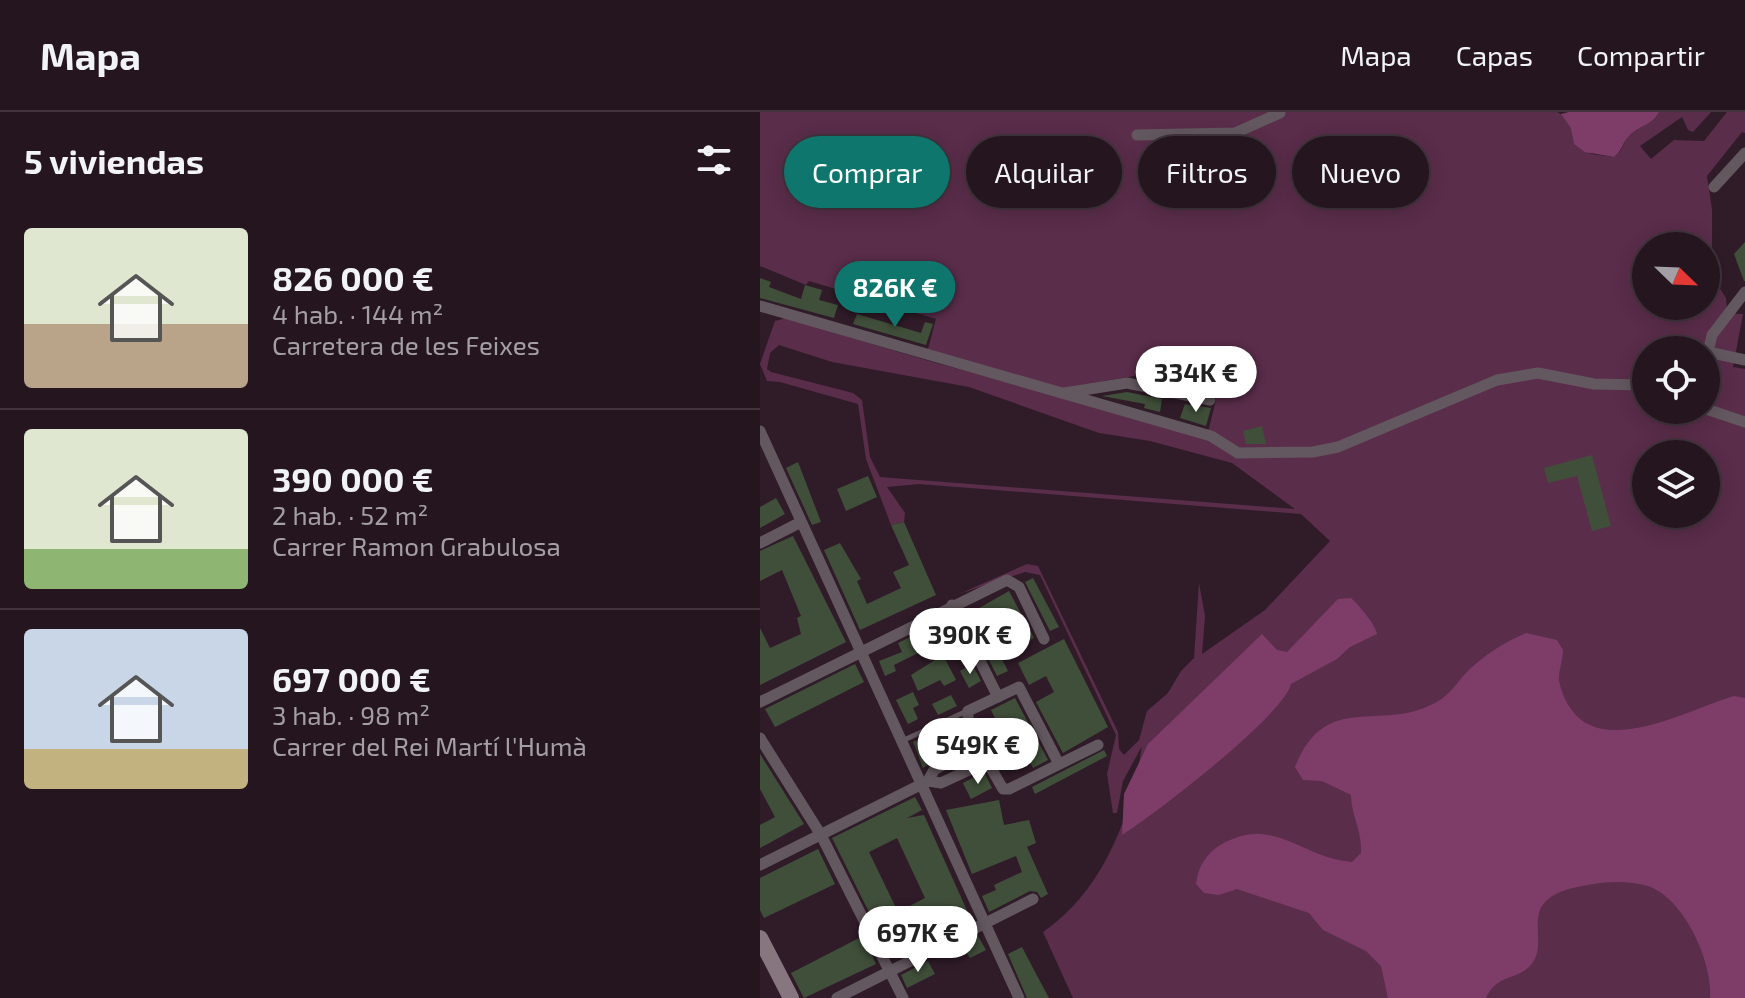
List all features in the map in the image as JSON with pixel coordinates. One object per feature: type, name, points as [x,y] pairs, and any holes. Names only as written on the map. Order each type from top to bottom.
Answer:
[{"type":"main road","points":[[760,938],[791,998]]},
{"type":"street","points":[[1137,135],[1235,133],[1280,113]]},
{"type":"street","points":[[1714,187],[1745,153]]},
{"type":"street","points":[[1745,292],[1712,335],[1708,352],[1745,360]]},
{"type":"street","points":[[760,306],[1060,395],[1211,436],[1238,453],[1280,454],[1338,447],[1497,380],[1538,373],[1594,384],[1632,385]]},
{"type":"street","points":[[1060,395],[1127,383],[1210,400]]},
{"type":"street","points":[[1720,414],[1745,422]]},
{"type":"street","points":[[760,431],[901,741],[925,783],[1019,998]]},
{"type":"street","points":[[760,543],[801,522]]},
{"type":"street","points":[[760,702],[1007,580],[1014,581],[1044,639]]},
{"type":"street","points":[[952,605],[998,697]]},
{"type":"street","points":[[1059,764],[1021,688],[1016,687],[968,711],[966,723],[1003,789],[1059,764],[1098,745]]},
{"type":"street","points":[[760,738],[821,835],[903,998]]},
{"type":"street","points":[[925,783],[934,770],[977,746]]},
{"type":"street","points":[[760,865],[925,783],[941,783],[986,762]]},
{"type":"street","points":[[837,998],[1033,899]]},
{"type":"lane","points":[[901,741],[968,711]]},
{"type":"shaded area","points":[[760,112],[1557,112],[1563,115],[1591,154],[1614,157],[1633,132],[1653,120],[1659,112],[1711,112],[1693,132],[1688,130],[1682,117],[1640,146],[1651,159],[1674,140],[1704,141],[1727,112],[1745,112],[1745,133],[1742,132],[1707,176],[1712,232],[1632,232],[1632,320],[1720,320],[1720,289],[1726,298],[1727,310],[1732,314],[1743,314],[1733,367],[1745,369],[1745,998],[1073,998],[1043,932],[1083,895],[1111,850],[1130,799],[1142,746],[1123,781],[1117,813],[1113,813],[1107,774],[1116,735],[1040,575],[1025,572],[959,594],[1027,564],[1038,566],[1118,732],[1119,749],[1124,755],[1139,740],[1147,711],[1168,693],[1181,671],[1194,658],[1199,583],[1205,616],[1202,654],[1265,610],[1330,541],[1301,514],[919,484],[887,487],[905,513],[904,522],[891,525],[866,459],[858,404],[767,381],[760,364],[775,321],[786,318],[929,361],[1207,436],[1217,396],[1140,375],[1062,388],[928,349],[936,319],[809,281],[806,285],[760,266]],"holes":[[[779,345],[832,362],[969,387],[1099,433],[1150,441],[1232,463],[1295,509],[880,477],[870,457],[862,400],[853,393],[771,372],[767,369],[770,353]]]},
{"type":"shaded area","points":[[1659,112],[1653,120],[1629,136],[1614,157],[1585,152],[1574,144],[1571,128],[1561,114]]},
{"type":"shaded area","points":[[1351,598],[1370,620],[1377,634],[1291,684],[1283,699],[1243,740],[1188,787],[1122,835],[1124,794],[1148,744],[1262,634],[1277,650],[1287,652],[1338,599]]},
{"type":"shaded area","points":[[1526,633],[1557,640],[1563,650],[1559,681],[1570,708],[1587,724],[1609,730],[1633,729],[1734,696],[1745,698],[1745,998],[1710,998],[1707,967],[1694,933],[1673,904],[1661,893],[1641,884],[1600,883],[1552,896],[1541,907],[1535,959],[1524,971],[1495,985],[1486,998],[1388,998],[1381,966],[1366,951],[1323,930],[1309,913],[1237,889],[1219,895],[1204,893],[1196,884],[1207,856],[1222,844],[1240,836],[1273,836],[1334,859],[1352,862],[1361,853],[1361,845],[1351,795],[1322,781],[1303,780],[1295,767],[1308,743],[1322,729],[1338,721],[1393,715],[1435,703],[1446,696],[1483,658]]},
{"type":"building","points":[[1745,242],[1745,281],[1744,281],[1734,254]]},
{"type":"building","points":[[915,270],[930,277],[928,283],[936,289],[931,302],[900,290],[907,274],[912,277]]},
{"type":"building","points":[[760,278],[771,282],[769,287],[801,299],[805,285],[822,290],[819,300],[838,305],[834,318],[760,298]]},
{"type":"building","points":[[857,314],[921,333],[925,322],[933,324],[926,345],[853,324]]},
{"type":"building","points":[[1127,392],[1162,399],[1160,412],[1144,408],[1145,404],[1102,396]]},
{"type":"building","points":[[1185,404],[1211,408],[1206,426],[1180,418]]},
{"type":"building","points":[[1262,426],[1266,444],[1246,444],[1243,431]]},
{"type":"building","points":[[1592,455],[1611,526],[1592,531],[1577,476],[1548,483],[1544,468]]},
{"type":"building","points":[[798,462],[821,522],[812,525],[786,468]]},
{"type":"building","points":[[868,476],[877,497],[846,511],[837,489]]},
{"type":"building","points":[[776,498],[785,514],[760,528],[760,507]]},
{"type":"building","points":[[904,522],[936,595],[860,630],[824,550],[840,543],[861,579],[857,581],[867,604],[901,588],[893,572],[909,565],[891,525]]},
{"type":"building","points":[[793,536],[846,642],[760,685],[760,628],[770,648],[801,634],[797,618],[801,616],[782,570],[760,581],[760,551]]},
{"type":"building","points":[[1033,578],[1059,627],[1050,631],[1025,582]]},
{"type":"building","points":[[1009,591],[1034,638],[1006,651],[996,629],[978,638],[967,615]]},
{"type":"building","points":[[952,624],[960,641],[948,647],[940,630]]},
{"type":"building","points":[[918,633],[926,649],[894,665],[896,671],[885,676],[879,661],[902,652],[898,643]]},
{"type":"building","points":[[1064,639],[1108,727],[1063,753],[1036,702],[1054,692],[1046,676],[1029,685],[1018,663]]},
{"type":"building","points":[[996,648],[1008,671],[997,676],[986,654]]},
{"type":"building","points":[[943,655],[956,680],[944,686],[940,680],[918,691],[911,675]]},
{"type":"building","points":[[855,664],[864,682],[775,727],[765,709]]},
{"type":"building","points":[[972,664],[981,681],[969,688],[960,671]]},
{"type":"building","points":[[913,692],[919,705],[913,708],[918,719],[908,724],[896,700]]},
{"type":"building","points":[[951,695],[957,706],[938,715],[932,704]]},
{"type":"building","points":[[1015,698],[1048,760],[1033,768],[1010,722],[999,726],[991,710]]},
{"type":"building","points":[[960,727],[964,738],[939,750],[942,756],[923,768],[913,742],[924,737],[928,743]]},
{"type":"building","points":[[1104,750],[1107,756],[1035,794],[1032,787]]},
{"type":"building","points":[[760,754],[804,824],[760,848],[760,825],[775,817],[760,789]]},
{"type":"building","points":[[984,772],[992,788],[971,799],[963,783]]},
{"type":"building","points":[[915,797],[922,810],[907,818],[924,815],[969,915],[890,954],[832,838]],"holes":[[[897,838],[925,898],[898,912],[869,852]]]},
{"type":"building","points":[[999,800],[1004,825],[1029,820],[1036,843],[1027,847],[1048,894],[1041,898],[1037,892],[1030,891],[989,912],[982,896],[996,890],[994,885],[1022,872],[1016,856],[972,874],[946,810]]},
{"type":"building","points":[[818,849],[835,884],[764,918],[760,910],[760,878]]},
{"type":"building","points":[[863,936],[876,964],[804,998],[791,973]]},
{"type":"building","points":[[978,936],[986,950],[970,958],[962,945]]},
{"type":"building","points":[[1022,947],[1049,998],[1027,998],[1008,954]]},
{"type":"building","points":[[928,961],[935,974],[907,988],[901,975]]}]
